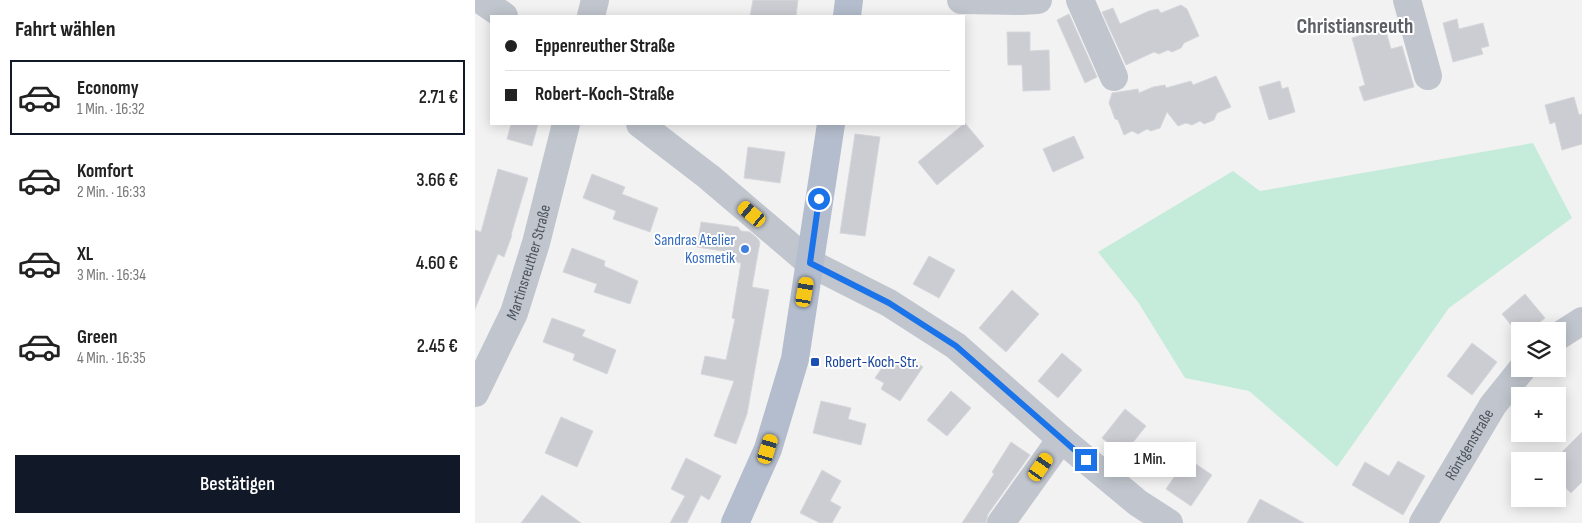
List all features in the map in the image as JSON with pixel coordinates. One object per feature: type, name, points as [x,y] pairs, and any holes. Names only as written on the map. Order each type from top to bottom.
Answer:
[{"type":"main road","points":[[847,15],[849,0]]},
{"type":"main road","points":[[735,523],[768,449],[795,359],[831,125]]},
{"type":"street","points":[[481,0],[503,15]]},
{"type":"street","points":[[591,15],[595,0]]},
{"type":"street","points":[[961,0],[1021,2],[1038,0]]},
{"type":"street","points":[[1080,0],[1114,77]]},
{"type":"street","points":[[1407,0],[1428,76]]},
{"type":"street","name":"Martinsreuther Straße","points":[[475,393],[514,313],[537,243],[566,125]]},
{"type":"street","points":[[641,125],[709,177],[810,263],[889,303],[956,346],[1061,438],[1138,503],[1164,522]]},
{"type":"street","points":[[1566,331],[1582,321]]},
{"type":"street","name":"Röntgenstraße","points":[[1423,523],[1493,404],[1515,377]]},
{"type":"street","points":[[1001,523],[1061,438]]},
{"type":"green space","points":[[1533,143],[1572,218],[1449,308],[1337,467],[1249,391],[1185,378],[1138,302],[1098,252],[1233,171],[1260,191]]},
{"type":"building","points":[[753,0],[798,0],[796,15],[750,15]]},
{"type":"building","points":[[1181,5],[1187,9],[1199,36],[1184,43],[1181,48],[1172,52],[1168,50],[1159,54],[1154,52],[1126,65],[1102,12],[1113,8],[1120,24],[1149,11],[1158,9],[1161,13]]},
{"type":"building","points":[[1069,14],[1097,77],[1085,83],[1057,20]]},
{"type":"building","points":[[1457,19],[1459,29],[1483,23],[1489,46],[1481,48],[1483,54],[1453,62],[1443,23]]},
{"type":"building","points":[[1385,28],[1391,49],[1402,46],[1414,87],[1364,101],[1359,87],[1365,85],[1352,38]]},
{"type":"building","points":[[1007,32],[1030,32],[1030,51],[1049,50],[1050,90],[1023,91],[1022,65],[1008,65]]},
{"type":"building","points":[[1216,76],[1231,107],[1217,113],[1214,120],[1204,124],[1200,121],[1192,125],[1186,123],[1178,126],[1167,112],[1160,128],[1151,131],[1147,129],[1138,134],[1132,131],[1124,135],[1109,103],[1112,93],[1138,89],[1139,93],[1153,87],[1165,85],[1166,88],[1191,81],[1193,85]]},
{"type":"building","points":[[1280,81],[1282,89],[1288,87],[1295,112],[1269,120],[1259,87]]},
{"type":"building","points":[[1574,97],[1579,115],[1582,114],[1582,144],[1562,150],[1555,122],[1550,124],[1545,105]]},
{"type":"building","points":[[965,123],[984,146],[937,185],[918,162],[965,125]]},
{"type":"building","points":[[511,125],[538,125],[532,146],[507,139]]},
{"type":"building","points":[[855,134],[880,137],[865,236],[840,233]]},
{"type":"building","points":[[1074,136],[1084,158],[1053,172],[1043,149]]},
{"type":"building","points":[[748,147],[785,152],[780,183],[744,178]]},
{"type":"building","points":[[498,169],[528,178],[504,257],[498,254],[475,309],[475,230],[481,232]]},
{"type":"building","points":[[592,174],[625,187],[622,194],[658,208],[650,232],[613,219],[616,211],[583,198]]},
{"type":"building","points":[[701,222],[738,227],[741,231],[750,232],[757,238],[760,242],[752,287],[769,290],[747,414],[736,444],[714,436],[734,381],[701,374],[705,356],[726,360],[735,319],[732,318],[741,263],[728,261],[729,252],[697,247]]},
{"type":"building","points":[[572,248],[605,261],[604,266],[638,281],[630,304],[594,292],[597,284],[563,272]]},
{"type":"building","points":[[929,256],[955,270],[939,298],[913,284]]},
{"type":"building","points":[[1012,290],[1039,314],[1006,352],[979,328]]},
{"type":"building","points":[[1525,294],[1545,318],[1540,322],[1511,322],[1511,325],[1502,314]]},
{"type":"building","points":[[552,318],[585,330],[582,336],[616,350],[607,374],[573,360],[575,354],[543,342]]},
{"type":"building","points":[[1472,343],[1497,362],[1472,395],[1447,376]]},
{"type":"building","points":[[1062,353],[1082,370],[1058,398],[1038,381]]},
{"type":"building","points":[[904,354],[923,367],[900,401],[881,389],[884,383],[875,378],[888,359],[897,365]]},
{"type":"building","points":[[951,391],[971,408],[947,436],[927,420]]},
{"type":"building","points":[[821,401],[851,408],[848,419],[866,424],[861,445],[813,433]]},
{"type":"building","points":[[1125,409],[1146,426],[1123,455],[1102,438]]},
{"type":"building","points":[[561,417],[593,431],[577,467],[545,453]]},
{"type":"building","points":[[1582,432],[1582,482],[1571,493],[1566,488],[1566,452],[1562,452]]},
{"type":"building","points":[[1011,442],[1030,455],[988,514],[986,523],[962,523],[994,474],[992,472]]},
{"type":"building","points":[[686,458],[721,476],[709,500],[701,495],[687,523],[670,523],[685,496],[671,489]]},
{"type":"building","points":[[1187,458],[1212,475],[1191,506],[1166,489]]},
{"type":"building","points":[[1398,461],[1425,476],[1403,515],[1352,485],[1365,462],[1389,476]]},
{"type":"building","points":[[822,470],[841,481],[830,501],[841,507],[832,523],[820,523],[800,513]]},
{"type":"building","points":[[542,495],[581,523],[521,523]]},
{"type":"building","points":[[1260,499],[1304,523],[1247,523]]},
{"type":"place","name":"Sandras Atelier Kosmetik","points":[[745,249]]},
{"type":"place","name":"Robert-Koch-Str.","points":[[815,362]]},
{"type":"district","name":"Christiansreuth","points":[[1355,26]]},
{"type":"route","points":[[819,199],[810,263],[889,303],[956,346],[1086,460]]}]
